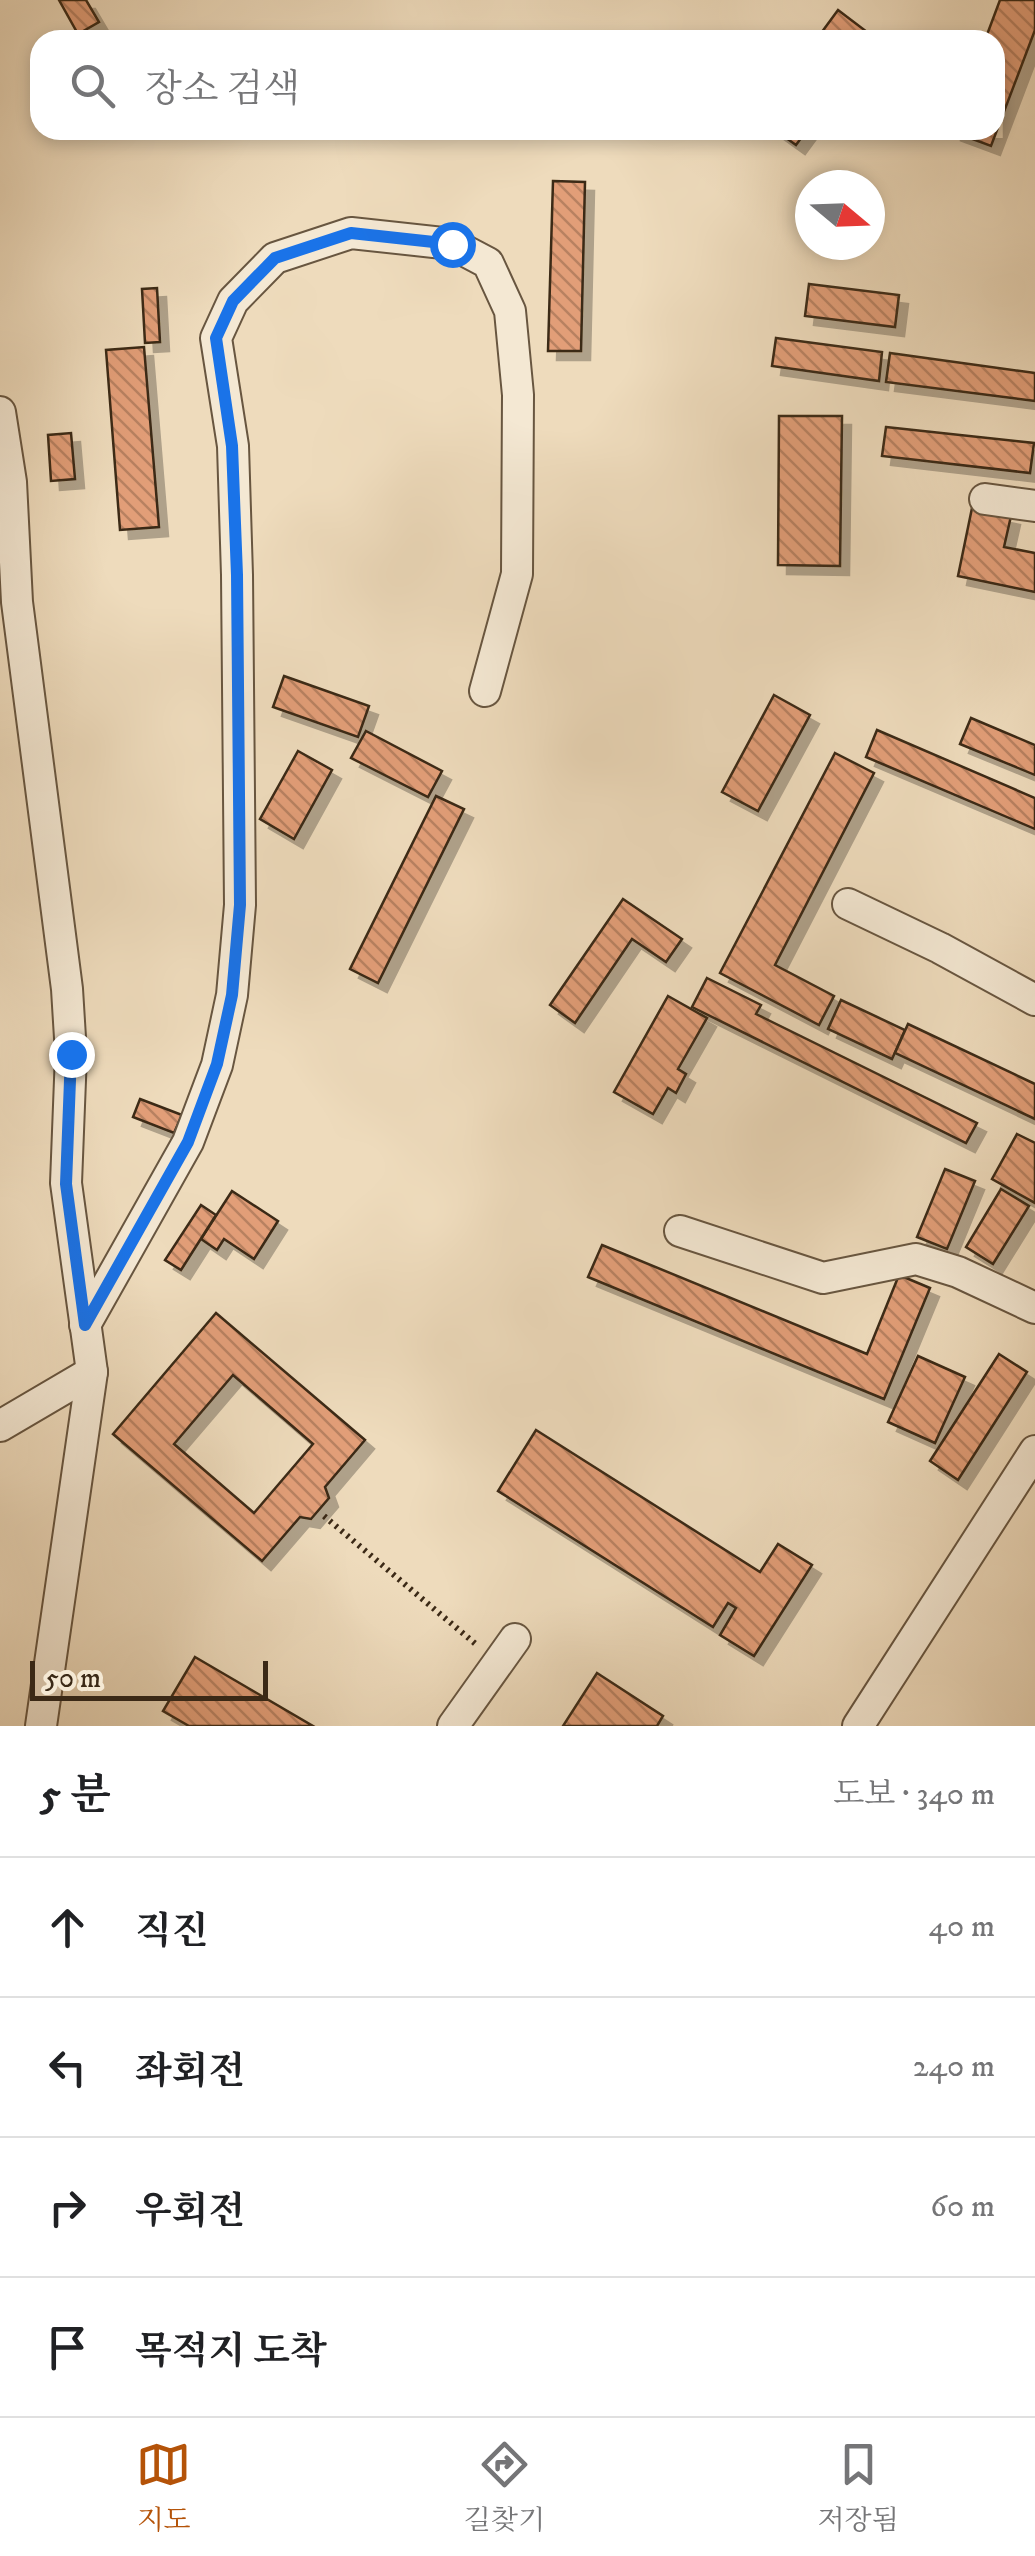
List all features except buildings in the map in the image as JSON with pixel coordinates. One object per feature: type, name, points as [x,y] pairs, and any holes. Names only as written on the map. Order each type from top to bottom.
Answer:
[{"type":"street","points":[[85,1325],[188,1142],[217,1064],[232,995],[240,905],[237,575],[232,446],[216,338],[233,301],[275,258],[351,233],[452,244],[488,263],[510,311],[518,395],[517,574],[485,691]]},
{"type":"street","points":[[0,412],[10,482],[17,602],[68,989],[71,1054],[66,1184],[92,1372],[41,1726]]},
{"type":"street","points":[[986,499],[1035,506]]},
{"type":"street","points":[[848,904],[1035,1000]]},
{"type":"street","points":[[680,1231],[823,1278],[916,1259],[958,1272],[1035,1308]]},
{"type":"street","points":[[0,1426],[92,1372]]},
{"type":"street","points":[[858,1726],[1035,1451]]},
{"type":"street","points":[[453,1726],[507,1651]]},
{"type":"path","points":[[324,1516],[507,1651]]},
{"type":"route","points":[[71,1054],[66,1184],[85,1325],[188,1142],[217,1064],[232,995],[240,905],[237,575],[232,446],[216,338],[233,301],[275,258],[351,233],[452,244]]}]
